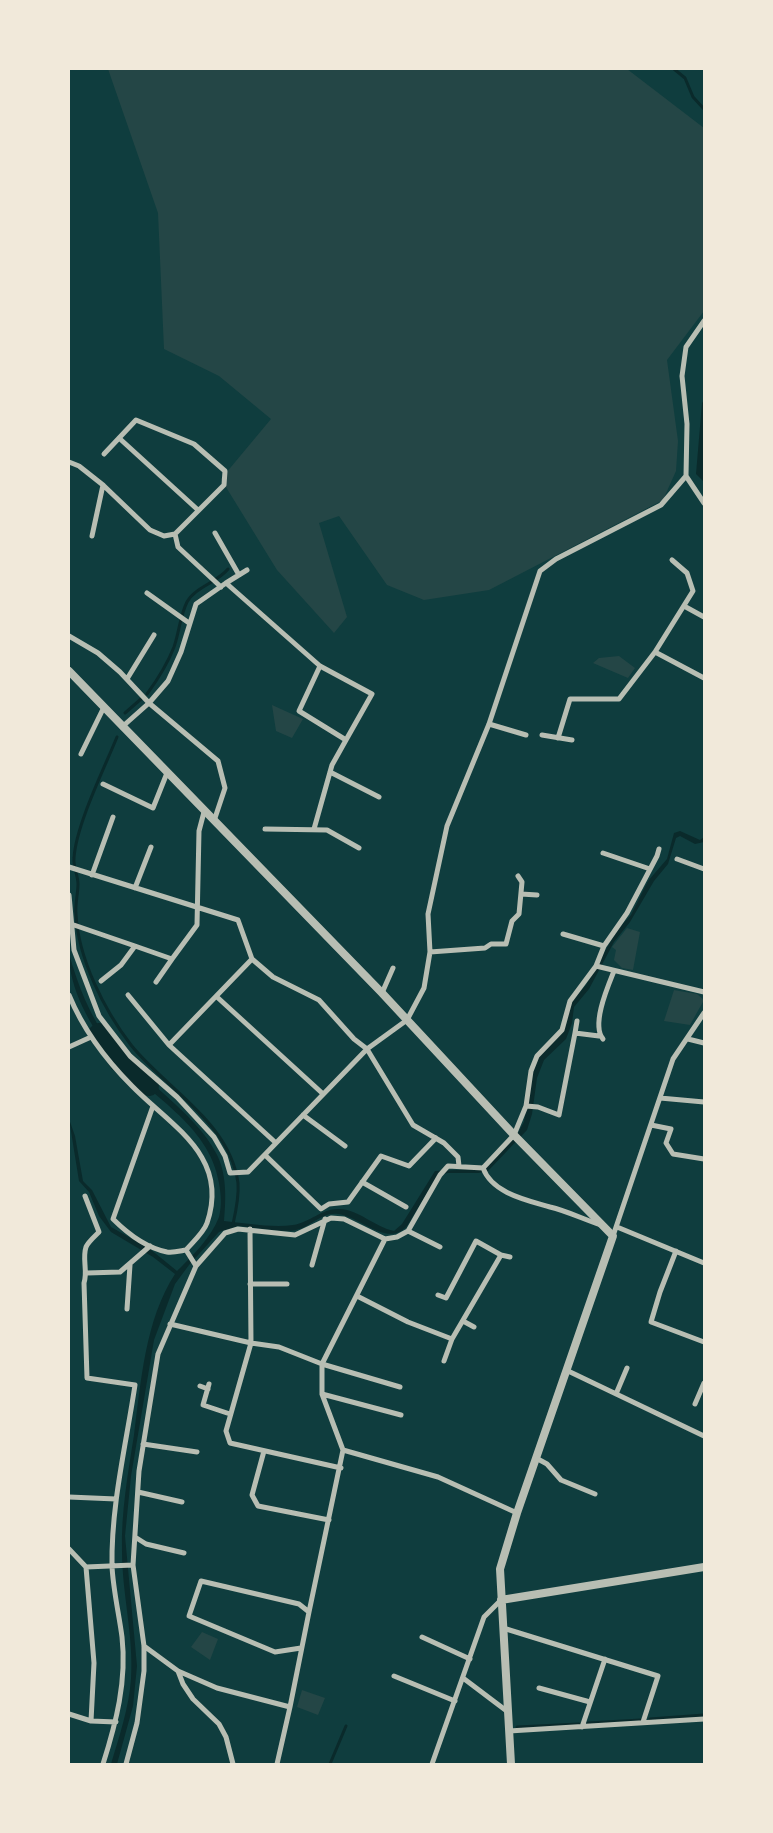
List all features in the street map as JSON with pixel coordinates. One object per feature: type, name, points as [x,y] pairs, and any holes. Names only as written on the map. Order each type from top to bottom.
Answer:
[{"type":"street","points":[[704,320],[686,346],[682,376],[687,424],[686,476],[704,503]]},
{"type":"street","points":[[69,462],[79,466],[103,485],[150,530],[164,536],[175,534],[224,485],[225,471],[194,444],[136,420],[104,454]]},
{"type":"street","points":[[119,438],[198,510]]},
{"type":"street","points":[[69,895],[74,950],[99,1016],[130,1056],[177,1098],[214,1137],[225,1156],[230,1174],[248,1172],[366,1048],[408,1020],[424,988],[430,952],[428,914],[447,826],[489,724],[540,570],[556,559],[661,505],[686,476]]},
{"type":"street","points":[[92,536],[103,485]]},
{"type":"street","points":[[215,533],[239,575]]},
{"type":"street","points":[[175,534],[178,547],[221,587]]},
{"type":"street","points":[[558,738],[570,699],[619,699],[655,652],[694,591],[687,573],[672,560]]},
{"type":"street","points":[[122,727],[149,703],[168,681],[181,652],[196,604],[247,570]]},
{"type":"street","points":[[226,583],[320,666],[372,694],[330,772],[314,829]]},
{"type":"street","points":[[148,593],[189,623]]},
{"type":"street","points":[[684,606],[704,617]]},
{"type":"street","points":[[127,679],[154,635]]},
{"type":"street","points":[[69,636],[98,653],[127,679],[149,703],[218,761],[225,788],[213,821]]},
{"type":"street","points":[[655,652],[704,678]]},
{"type":"street","points":[[320,666],[299,711],[346,740]]},
{"type":"street","points":[[69,671],[408,1020],[514,1136],[613,1236]]},
{"type":"street","points":[[81,754],[104,707]]},
{"type":"street","points":[[489,724],[526,734]]},
{"type":"street","points":[[542,735],[572,740]]},
{"type":"street","points":[[330,772],[379,797]]},
{"type":"street","points":[[103,784],[153,808],[168,774]]},
{"type":"street","points":[[156,982],[197,925],[199,831],[204,812]]},
{"type":"street","points":[[92,875],[112,817]]},
{"type":"street","points":[[265,829],[326,830],[359,848]]},
{"type":"street","points":[[135,888],[150,847]]},
{"type":"street","points":[[483,1168],[514,1136],[526,1106],[531,1071],[537,1056],[562,1030],[570,1001],[596,966],[604,946],[627,913],[659,849]]},
{"type":"street","points":[[603,853],[650,870]]},
{"type":"street","points":[[676,859],[704,869]]},
{"type":"street","points":[[69,867],[238,920],[252,959],[272,977],[319,1000],[354,1040],[366,1048],[413,1126],[436,1138],[458,1157],[459,1166]]},
{"type":"street","points":[[430,952],[485,948],[491,944],[506,944],[512,921],[519,914],[522,882],[518,876]]},
{"type":"street","points":[[521,894],[537,895]]},
{"type":"street","points":[[71,924],[172,959]]},
{"type":"street","points":[[563,934],[579,937],[604,946]]},
{"type":"street","points":[[101,982],[121,965],[135,946]]},
{"type":"street","points":[[169,1045],[252,959]]},
{"type":"street","points":[[596,966],[704,992]]},
{"type":"street","points":[[382,993],[393,968]]},
{"type":"street","points":[[575,1032],[601,1038],[602,1008],[614,971]]},
{"type":"street","points":[[69,995],[91,1037],[130,1084],[177,1126],[198,1148],[210,1170],[212,1198],[207,1224],[186,1250],[168,1252],[150,1246],[124,1231],[113,1219],[153,1106]]},
{"type":"street","points":[[128,995],[169,1045],[276,1143]]},
{"type":"street","points":[[216,997],[322,1093]]},
{"type":"street","points":[[511,1764],[500,1569],[517,1513],[617,1227],[673,1059],[704,1013]]},
{"type":"street","points":[[526,1106],[538,1107],[559,1115],[577,1021]]},
{"type":"street","points":[[69,1047],[91,1037]]},
{"type":"street","points":[[688,1038],[704,1044]]},
{"type":"street","points":[[660,1098],[704,1102]]},
{"type":"street","points":[[303,1115],[345,1146]]},
{"type":"street","points":[[651,1124],[671,1129],[666,1143],[672,1154],[704,1159]]},
{"type":"street","points":[[265,1155],[321,1209],[328,1204],[348,1202],[381,1156],[409,1166],[436,1138]]},
{"type":"street","points":[[126,1764],[137,1723],[144,1671],[144,1646],[134,1565],[143,1444],[158,1354],[196,1266],[225,1233],[238,1229],[295,1235],[325,1219],[331,1218],[344,1219],[385,1239],[397,1237],[408,1230],[440,1175],[448,1166],[483,1168]]},
{"type":"street","points":[[483,1168],[487,1178],[530,1203],[550,1207],[601,1225]]},
{"type":"street","points":[[362,1182],[406,1207]]},
{"type":"street","points":[[85,1196],[99,1232],[86,1246],[85,1265],[87,1272],[84,1283],[87,1378],[135,1385],[116,1499],[112,1566],[122,1639],[123,1677],[116,1722],[103,1764]]},
{"type":"street","points":[[312,1265],[325,1219]]},
{"type":"street","points":[[617,1227],[704,1263]]},
{"type":"street","points":[[250,1229],[251,1344],[226,1431],[230,1443],[341,1468]]},
{"type":"street","points":[[408,1230],[440,1247]]},
{"type":"street","points":[[278,1764],[328,1520],[341,1468],[343,1450],[322,1394],[322,1364],[385,1239]]},
{"type":"street","points":[[438,1296],[446,1298],[476,1241],[510,1258]]},
{"type":"street","points":[[87,1272],[120,1272],[150,1246]]},
{"type":"street","points":[[186,1250],[196,1266]]},
{"type":"street","points":[[676,1251],[651,1322],[704,1342]]},
{"type":"street","points":[[444,1361],[452,1339],[501,1255]]},
{"type":"street","points":[[128,1309],[130,1265]]},
{"type":"street","points":[[250,1284],[287,1284]]},
{"type":"street","points":[[357,1296],[408,1322],[452,1339]]},
{"type":"street","points":[[463,1320],[474,1327]]},
{"type":"street","points":[[170,1324],[251,1344],[279,1347],[322,1364],[400,1387]]},
{"type":"street","points":[[616,1394],[627,1368]]},
{"type":"street","points":[[566,1370],[704,1436]]},
{"type":"street","points":[[696,1404],[704,1383]]},
{"type":"street","points":[[200,1386],[209,1386],[204,1405],[230,1414]]},
{"type":"street","points":[[322,1394],[401,1415]]},
{"type":"street","points":[[143,1444],[197,1452]]},
{"type":"street","points":[[343,1450],[438,1477],[517,1513]]},
{"type":"street","points":[[264,1451],[252,1495],[258,1506],[328,1520]]},
{"type":"street","points":[[536,1458],[546,1464],[561,1480],[595,1494]]},
{"type":"street","points":[[138,1492],[182,1502]]},
{"type":"street","points":[[69,1497],[116,1499]]},
{"type":"street","points":[[135,1537],[146,1544],[184,1553]]},
{"type":"street","points":[[69,1549],[86,1567],[94,1662],[90,1720]]},
{"type":"street","points":[[86,1567],[134,1565]]},
{"type":"street","points":[[432,1764],[484,1617],[501,1600],[704,1567]]},
{"type":"street","points":[[301,1648],[275,1652],[189,1616],[201,1581],[299,1604],[309,1612]]},
{"type":"street","points":[[503,1628],[658,1676],[642,1722]]},
{"type":"street","points":[[422,1637],[470,1659]]},
{"type":"street","points":[[144,1646],[178,1671],[216,1688],[290,1707]]},
{"type":"street","points":[[582,1726],[605,1659]]},
{"type":"street","points":[[178,1671],[183,1684],[193,1700],[220,1724],[226,1737],[233,1764]]},
{"type":"street","points":[[394,1676],[455,1701]]},
{"type":"street","points":[[463,1678],[508,1712]]},
{"type":"street","points":[[539,1688],[590,1702]]},
{"type":"street","points":[[69,1714],[90,1720],[116,1722]]},
{"type":"street","points":[[509,1732],[704,1719]]},
{"type":"shaded area","points":[[108,69],[627,69],[704,128],[704,311],[667,360],[678,441],[676,471],[663,500],[489,590],[424,600],[387,585],[339,516],[319,523],[347,617],[334,633],[277,570],[221,479],[271,419],[219,376],[164,349],[158,213]]},
{"type":"shaded area","points":[[704,400],[704,482],[696,474],[702,403]]},
{"type":"shaded area","points":[[619,656],[635,668],[628,678],[593,663],[599,658]]},
{"type":"shaded area","points":[[272,705],[303,719],[292,738],[276,731]]},
{"type":"shaded area","points":[[680,831],[700,840],[704,837],[704,842],[695,844],[680,836],[676,838],[668,864],[654,881],[630,922],[614,942],[589,989],[574,1007],[572,1023],[566,1039],[544,1060],[537,1078],[532,1114],[527,1130],[488,1171],[438,1175],[407,1226],[400,1232],[383,1233],[347,1216],[332,1214],[290,1231],[238,1226],[219,1232],[189,1265],[175,1284],[154,1340],[131,1476],[125,1536],[137,1666],[133,1706],[117,1764],[111,1764],[126,1712],[131,1679],[131,1647],[122,1551],[125,1493],[146,1352],[157,1311],[175,1274],[153,1257],[111,1232],[99,1216],[89,1192],[79,1181],[69,1119],[75,1136],[83,1181],[92,1190],[111,1227],[150,1249],[177,1271],[201,1246],[216,1225],[221,1208],[221,1196],[213,1162],[203,1143],[175,1112],[112,1053],[96,1031],[77,993],[70,967],[69,954],[85,1001],[111,1043],[123,1057],[195,1124],[207,1138],[216,1153],[224,1178],[224,1221],[285,1226],[305,1221],[334,1209],[340,1209],[354,1212],[394,1231],[402,1224],[435,1171],[479,1169],[491,1162],[518,1133],[524,1122],[533,1069],[539,1056],[563,1032],[572,1001],[586,985],[617,930],[631,915],[648,881],[667,859],[674,833]]},
{"type":"shaded area","points":[[627,928],[640,932],[633,970],[622,968],[614,960],[616,950],[612,947]]},
{"type":"shaded area","points":[[674,990],[697,994],[704,1000],[690,1025],[664,1021]]},
{"type":"shaded area","points":[[202,1632],[218,1639],[210,1660],[191,1647]]},
{"type":"shaded area","points":[[302,1690],[325,1698],[318,1715],[297,1707]]},
{"type":"waterway","points":[[674,69],[685,78],[693,97],[704,109]]},
{"type":"waterway","points":[[147,694],[162,672],[171,654],[187,602],[195,592],[224,574],[228,569]]},
{"type":"waterway","points":[[125,713],[141,699]]},
{"type":"waterway","points":[[117,737],[85,814],[76,845],[74,861],[78,884],[76,914],[82,948],[87,966],[102,1000],[131,1045],[145,1061],[195,1108],[223,1142],[233,1161],[238,1183],[238,1198],[233,1224]]},
{"type":"waterway","points":[[99,1033],[119,1062],[149,1086]]},
{"type":"waterway","points":[[650,1719],[704,1715]]},
{"type":"waterway","points":[[588,1723],[641,1720]]},
{"type":"waterway","points":[[517,1727],[579,1724]]},
{"type":"waterway","points":[[330,1764],[346,1726]]}]
